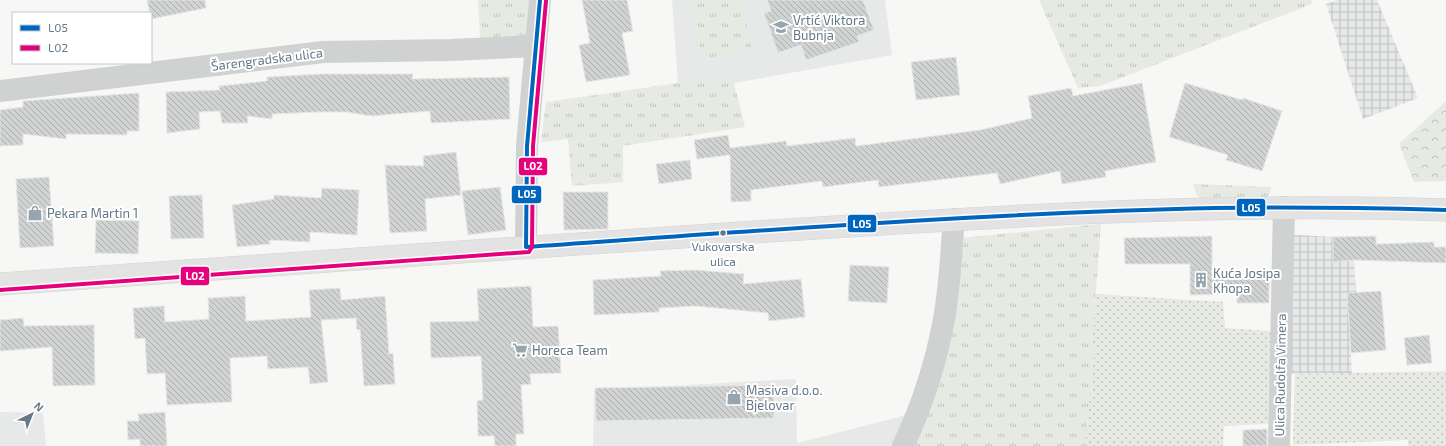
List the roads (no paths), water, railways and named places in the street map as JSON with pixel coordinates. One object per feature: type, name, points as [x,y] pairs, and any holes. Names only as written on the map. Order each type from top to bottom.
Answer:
[{"type":"main road","points":[[0,284],[954,219],[1153,210],[1284,207],[1446,210]]},
{"type":"street","points":[[526,247],[527,146],[540,0]]},
{"type":"street","name":"Šarengradska ulica","points":[[0,91],[323,52],[451,50],[536,46]]},
{"type":"street","name":"Ulica Rudolfa Vimera","points":[[1279,446],[1284,207]]},
{"type":"street","points":[[903,446],[919,412],[941,334],[954,219]]},
{"type":"place","name":"Vrtić Viktora Bubnja","points":[[781,27]]},
{"type":"place","name":"Pekara Martin 1","points":[[35,213]]},
{"type":"place","name":"Vukovarska ulica","points":[[723,233]]},
{"type":"place","name":"Kuća Josipa Khopa","points":[[1201,280]]},
{"type":"place","name":"Horeca Team","points":[[520,350]]},
{"type":"place","name":"Masiva d.o.o. Bjelovar","points":[[734,397]]}]
